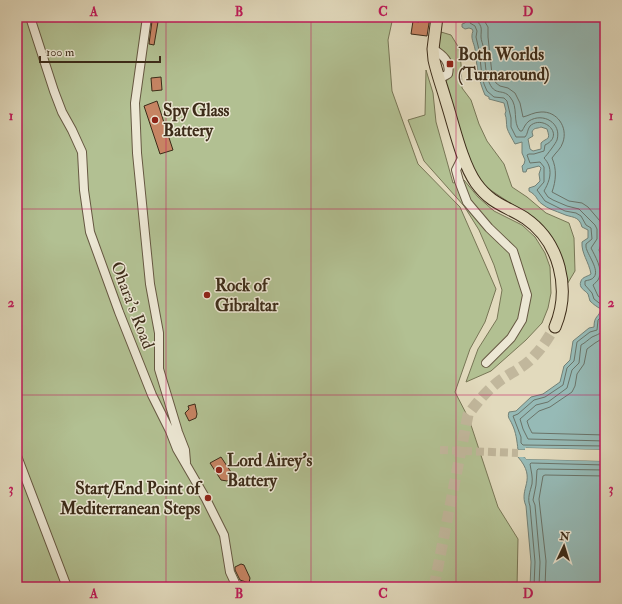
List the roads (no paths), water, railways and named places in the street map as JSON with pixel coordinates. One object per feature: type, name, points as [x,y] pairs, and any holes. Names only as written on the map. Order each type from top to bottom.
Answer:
[{"type":"main road","points":[[438,17],[433,50],[434,60],[463,156],[469,171],[480,188],[499,205],[518,214],[533,224],[540,231],[553,250],[559,266],[562,286],[562,302],[554,327]]},
{"type":"street","name":"Ohara's Road","points":[[30,17],[62,112],[82,152],[90,232],[119,312],[152,395],[170,431],[177,449],[224,535],[230,572],[236,585],[244,587]]},
{"type":"street","points":[[147,17],[135,104],[137,153],[150,284],[159,334],[159,368],[178,432],[185,450],[186,463]]},
{"type":"street","points":[[463,156],[456,170],[467,202],[489,228],[513,251],[527,295],[522,320],[515,332],[486,363]]},
{"type":"street","points":[[17,456],[68,587]]},
{"type":"water","points":[[469,17],[605,17],[605,450],[526,448],[525,450],[518,450],[517,440],[508,414],[509,412],[516,411],[531,397],[543,394],[560,382],[564,366],[570,360],[573,341],[589,328],[594,327],[595,320],[601,309],[590,301],[588,294],[580,285],[584,278],[591,274],[582,246],[582,242],[588,238],[588,230],[582,227],[579,220],[544,206],[529,191],[529,188],[535,186],[540,181],[539,174],[541,168],[539,166],[527,169],[526,172],[523,172],[522,166],[525,160],[522,153],[522,142],[515,144],[508,132],[504,103],[489,99],[489,97],[485,95],[478,73],[472,38],[473,31],[472,29],[465,29],[462,27],[462,24],[465,23]],"holes":[[[541,127],[547,129],[548,138],[541,143],[541,149],[533,151],[530,149],[528,139],[533,136],[533,130]]]},
{"type":"water","points":[[518,457],[525,457],[526,459],[605,461],[605,587],[530,587],[531,562],[526,506],[524,500],[527,472]]},
{"type":"tunnel","points":[[434,587],[468,415],[479,400],[492,387],[524,365],[538,352],[555,327]]},
{"type":"tunnel","points":[[440,450],[518,453]]},
{"type":"place","name":"Both Worlds (Turnaround)","points":[[450,64]]},
{"type":"place","name":"Spy Glass Battery","points":[[155,120]]},
{"type":"place","name":"Rock of Gibraltar","points":[[207,295]]},
{"type":"place","name":"Lord Airey's Battery","points":[[219,470]]},
{"type":"place","name":"Start/End Point of Mediterranean Steps","points":[[208,498]]}]
